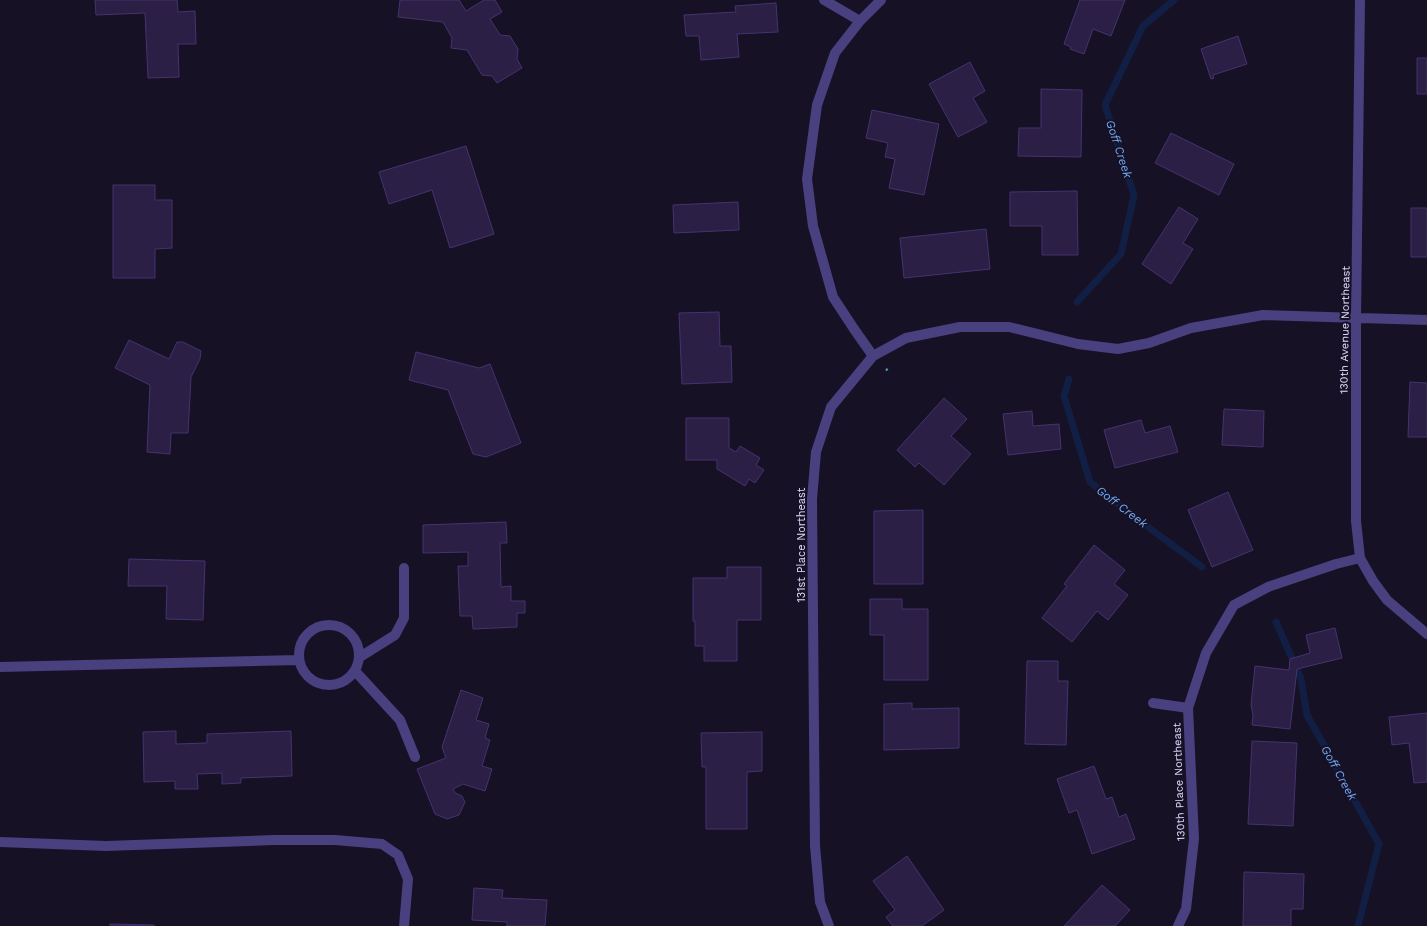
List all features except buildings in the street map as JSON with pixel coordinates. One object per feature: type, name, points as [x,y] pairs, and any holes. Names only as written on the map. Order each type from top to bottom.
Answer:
[{"type":"street","points":[[824,0],[860,21]]},
{"type":"street","points":[[881,0],[860,21],[835,53],[817,105],[807,179],[814,226],[833,297],[873,356],[906,338],[960,327],[1009,327],[1078,344],[1118,348],[1149,343],[1191,328],[1262,315],[1427,320]]},
{"type":"street","name":"130th Avenue Northeast","points":[[1360,0],[1356,318],[1356,521],[1360,558],[1373,582],[1386,600],[1427,634]]},
{"type":"street","name":"131st Place Northeast","points":[[829,926],[820,902],[815,846],[812,499],[816,452],[831,406],[873,356]]},
{"type":"street","points":[[1153,703],[1188,708],[1206,653],[1234,605],[1268,587],[1336,564],[1360,558]]},
{"type":"street","points":[[360,657],[395,635],[404,618],[404,568]]},
{"type":"street","points":[[328,624],[338,625],[347,630],[354,637],[359,646],[360,657],[355,671],[345,681],[336,685],[326,685],[316,682],[308,677],[302,669],[299,660],[299,650],[302,640],[309,632],[318,626],[328,624]]},
{"type":"street","points":[[0,667],[299,660]]},
{"type":"street","points":[[355,671],[400,720],[415,757]]},
{"type":"street","name":"130th Place Northeast","points":[[1178,926],[1186,909],[1194,839],[1188,708]]},
{"type":"street","points":[[0,842],[106,846],[274,840],[335,840],[382,844],[398,855],[408,879],[404,926]]},
{"type":"waterway","name":"Goff Creek","points":[[1077,302],[1121,254],[1134,195],[1105,105],[1143,26],[1174,0]]},
{"type":"waterway","name":"Goff Creek","points":[[1069,379],[1064,396],[1090,482],[1202,567]]},
{"type":"waterway","name":"Goff Creek","points":[[1276,622],[1301,679],[1307,715],[1379,844],[1358,926]]}]
